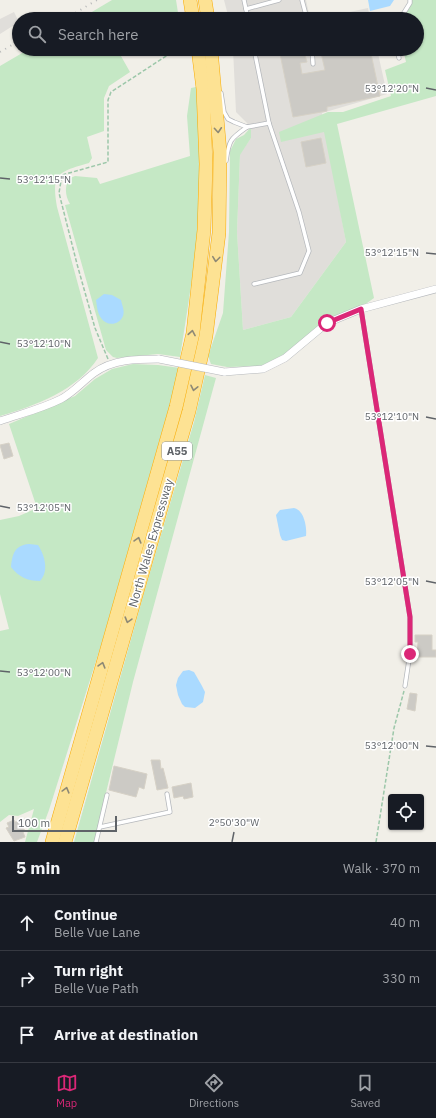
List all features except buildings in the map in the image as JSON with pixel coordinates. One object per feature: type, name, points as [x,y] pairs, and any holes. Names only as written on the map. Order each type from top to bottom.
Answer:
[{"type":"highway","points":[[190,0],[192,12]]},
{"type":"highway","points":[[205,0],[207,12]]},
{"type":"highway","name":"North Wales Expressway","points":[[51,842],[174,415],[193,333],[204,230],[206,164],[203,89],[199,56]]},
{"type":"highway","name":"North Wales Expressway","points":[[65,842],[189,411],[206,336],[219,233],[220,152],[213,56]]},
{"type":"street","points":[[0,421],[62,399],[95,372],[110,365],[134,359],[159,358],[224,372],[263,369],[285,358],[327,323],[361,309],[436,289]]},
{"type":"lane","points":[[244,0],[247,12]]},
{"type":"lane","points":[[246,9],[279,0]]},
{"type":"lane","points":[[302,0],[305,12]]},
{"type":"lane","points":[[404,12],[410,3],[410,0]]},
{"type":"lane","points":[[214,56],[218,73]]},
{"type":"lane","points":[[254,284],[300,273],[309,251],[269,122],[255,56]]},
{"type":"lane","points":[[312,56],[313,64]]},
{"type":"lane","points":[[220,88],[224,112],[228,119],[247,127]]},
{"type":"lane","points":[[219,219],[228,147],[236,134],[247,127],[269,122]]},
{"type":"lane","points":[[361,309],[410,617],[410,654],[405,686]]},
{"type":"lane","points":[[100,827],[170,812],[167,794]]},
{"type":"lane","points":[[96,842],[107,795]]},
{"type":"path","points":[[110,365],[95,328],[77,264],[59,193],[62,176],[108,162],[108,100],[111,92],[166,56]]},
{"type":"path","points":[[376,842],[394,728],[405,686]]},
{"type":"shaded area","points":[[224,0],[306,0],[309,12],[227,12]]},
{"type":"shaded area","points":[[368,8],[369,12],[350,12]]},
{"type":"shaded area","points":[[12,13],[12,26],[0,34],[0,19]]},
{"type":"shaded area","points":[[233,56],[379,56],[387,94],[322,113],[346,242],[291,317],[243,330],[237,232],[240,154],[251,138],[251,127],[236,112]]},
{"type":"green space","points":[[112,0],[176,0],[178,12],[92,12]]},
{"type":"green space","points":[[412,0],[436,0],[436,96],[337,124],[374,298],[360,308],[325,321],[283,356],[262,366],[227,367],[211,364],[208,356],[223,313],[229,232],[230,151],[236,139],[244,135],[251,127],[251,138],[240,155],[237,232],[243,330],[291,317],[346,242],[324,132],[281,142],[279,132],[328,112],[343,112],[391,96],[385,70],[406,62],[405,56],[424,56],[424,12],[407,12]]},
{"type":"green space","points":[[17,56],[121,56],[130,72],[109,86],[104,98],[104,131],[87,137],[92,158],[89,163],[64,172],[56,181],[55,187],[57,207],[98,358],[89,370],[67,388],[41,402],[0,416],[0,66]]},
{"type":"green space","points":[[196,87],[199,130],[200,189],[192,280],[180,357],[158,354],[117,358],[113,357],[106,350],[65,205],[70,204],[66,192],[68,179],[75,176],[97,178],[100,184],[190,156],[187,116],[191,88]]},
{"type":"green space","points":[[133,364],[180,368],[102,642],[49,810],[37,842],[25,842],[34,809],[18,816],[9,815],[0,822],[0,631],[9,629],[0,594],[0,520],[19,516],[37,508],[9,424],[75,396],[95,379],[112,369]]},
{"type":"green space","points":[[205,375],[216,378],[133,682],[94,842],[74,842],[194,422]]},
{"type":"water","points":[[368,0],[394,0],[390,6],[370,11]]},
{"type":"water","points":[[104,294],[112,295],[121,300],[124,314],[119,322],[109,324],[101,318],[97,309],[96,300]]},
{"type":"water","points":[[297,509],[302,515],[306,528],[306,536],[286,541],[282,540],[276,515],[280,510]]},
{"type":"water","points":[[29,544],[38,545],[43,554],[45,568],[43,577],[40,581],[24,578],[11,567],[13,554],[17,548]]},
{"type":"water","points":[[189,670],[194,672],[205,692],[203,702],[195,708],[185,707],[182,704],[176,685],[178,678],[183,671]]},
{"type":"railway","points":[[77,12],[97,0]]},
{"type":"railway","points":[[0,52],[12,45]]},
{"type":"route","points":[[327,323],[361,309],[410,617],[410,654]]}]
